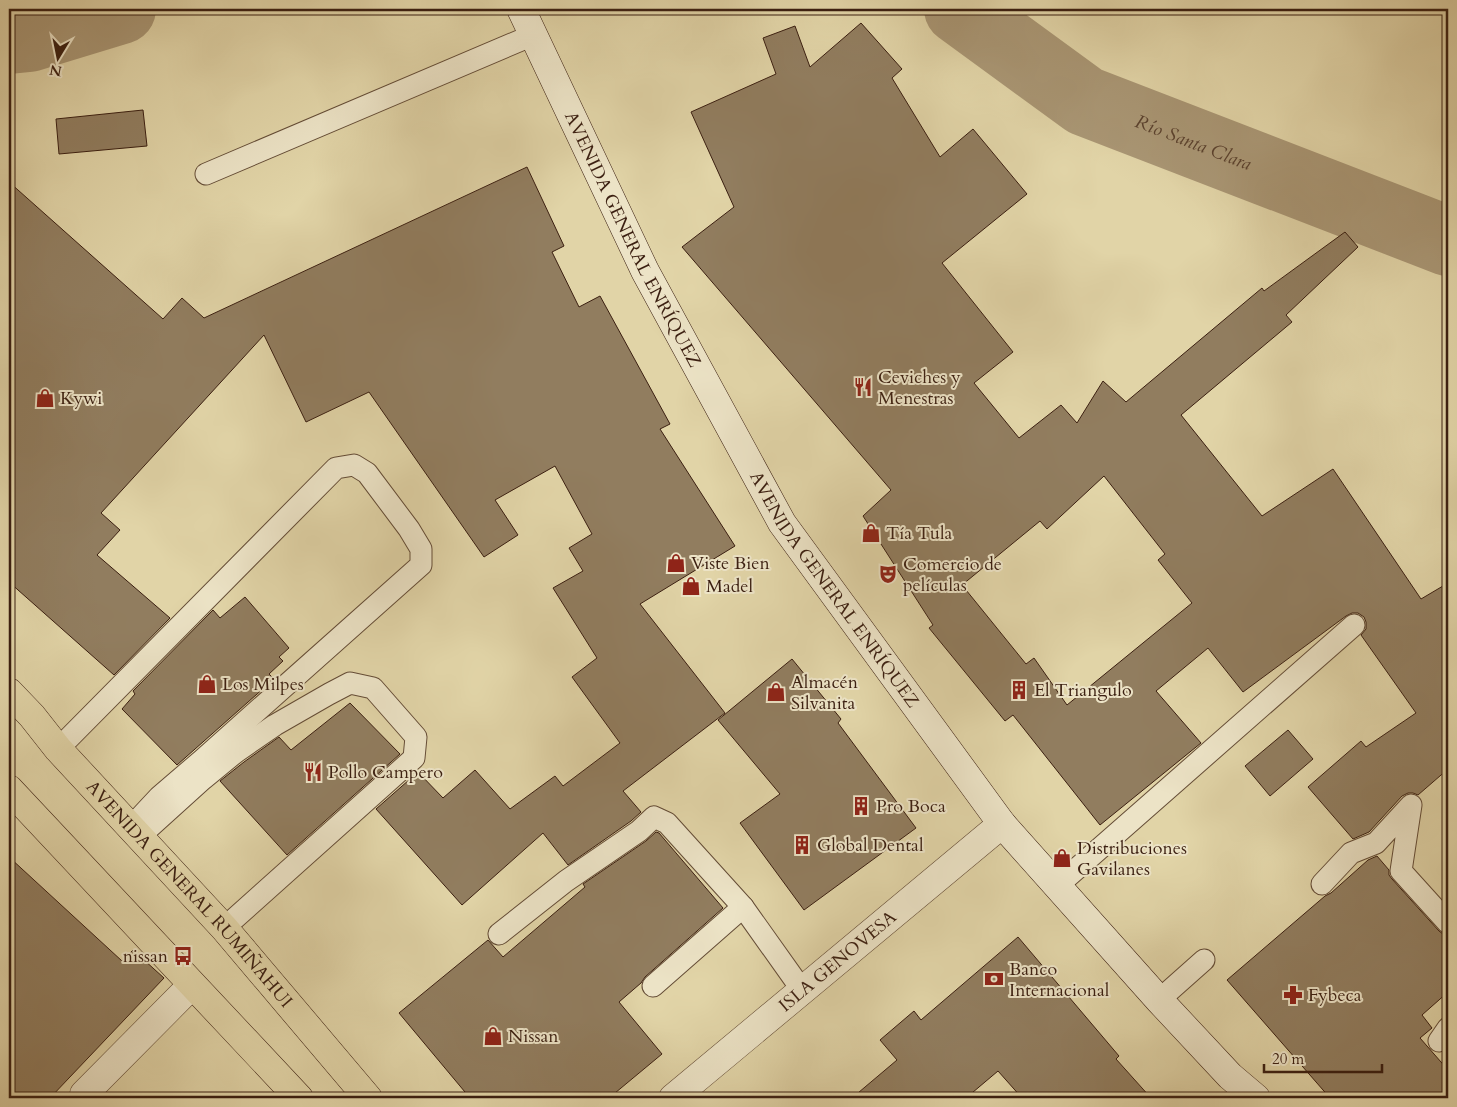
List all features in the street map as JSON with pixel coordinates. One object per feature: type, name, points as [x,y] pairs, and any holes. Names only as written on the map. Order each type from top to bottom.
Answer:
[{"type":"highway","name":"AVENIDA GENERAL RUMIÑAHUI","points":[[9,692],[32,716],[58,749],[224,928],[368,1098]]},
{"type":"highway","points":[[9,789],[299,1098]]},
{"type":"main road","name":"AVENIDA GENERAL ENRÍQUEZ","points":[[521,9],[646,271],[782,523],[1002,824],[1159,1000],[1230,1076],[1256,1098]]},
{"type":"main road","name":"ISLA GENOVESA","points":[[673,1098],[1002,824]]},
{"type":"main road","points":[[84,1094],[192,985]]},
{"type":"lane","points":[[206,174],[533,35]]},
{"type":"lane","points":[[58,749],[336,468],[354,465],[368,473],[409,529],[421,549],[421,565],[223,742],[159,796],[136,831]]},
{"type":"lane","points":[[1057,886],[1354,625]]},
{"type":"lane","points":[[136,831],[236,752],[274,726],[350,683],[372,688],[416,736],[414,758],[224,928]]},
{"type":"lane","points":[[1322,884],[1351,853],[1376,843],[1411,806],[1401,871],[1448,923]]},
{"type":"lane","points":[[499,934],[566,881],[639,831],[654,817],[667,823],[743,907],[802,990]]},
{"type":"lane","points":[[652,986],[743,907]]},
{"type":"lane","points":[[1159,1000],[1204,960]]},
{"type":"building","points":[[861,23],[902,69],[892,78],[940,157],[973,129],[1027,194],[942,263],[1013,352],[974,383],[1019,438],[1061,405],[1077,423],[1103,381],[1126,402],[1262,288],[1264,291],[1345,232],[1358,247],[1286,315],[1292,322],[1181,415],[1262,516],[1333,469],[1421,599],[1448,583],[1448,769],[1418,795],[1408,793],[1402,796],[1369,832],[1353,839],[1308,787],[1361,741],[1366,747],[1416,713],[1361,635],[1366,629],[1366,622],[1364,617],[1358,613],[1346,616],[1243,692],[1208,648],[1156,691],[1201,743],[1100,825],[1013,715],[1005,721],[929,628],[933,625],[863,516],[891,490],[682,247],[734,207],[691,112],[776,74],[763,38],[795,26],[810,67]],"holes":[[[1104,476],[1165,554],[1158,560],[1192,603],[1067,705],[1034,658],[1026,664],[962,585],[1040,521],[1047,529]]]},
{"type":"building","points":[[143,110],[147,146],[59,154],[56,119]]},
{"type":"building","points":[[527,167],[564,246],[552,252],[579,307],[600,296],[670,424],[660,429],[735,546],[640,604],[725,713],[623,791],[641,812],[631,821],[568,865],[543,833],[462,905],[376,809],[418,772],[443,798],[475,770],[510,809],[555,776],[563,786],[620,743],[572,677],[597,658],[553,588],[583,571],[569,548],[592,534],[555,466],[495,500],[518,535],[484,557],[369,392],[306,422],[264,335],[101,513],[120,530],[97,555],[170,618],[114,675],[9,582],[9,182],[163,319],[182,298],[204,318]]},
{"type":"building","name":"Los Milpes","points":[[245,597],[289,648],[279,657],[283,661],[269,674],[274,679],[177,765],[122,709],[135,694],[133,691],[213,610],[220,618]]},
{"type":"building","points":[[792,659],[841,719],[838,723],[916,828],[804,910],[740,823],[780,794],[718,720]]},
{"type":"building","name":"Pollo Campero","points":[[350,703],[400,754],[287,855],[220,781],[279,737],[291,750]]},
{"type":"building","points":[[1288,730],[1313,759],[1270,796],[1245,766]]},
{"type":"building","points":[[656,832],[659,833],[723,908],[619,1002],[662,1054],[609,1098],[470,1098],[399,1013],[488,940],[503,957],[585,887],[583,884],[646,841]]},
{"type":"building","points":[[1377,856],[1389,870],[1389,875],[1392,879],[1439,931],[1448,938],[1448,992],[1422,1015],[1432,1028],[1420,1038],[1448,1070],[1448,1098],[1330,1098],[1227,980],[1368,860]]},
{"type":"building","points":[[9,857],[122,961],[133,950],[164,978],[50,1098],[9,1098]]},
{"type":"building","points":[[1018,937],[1119,1056],[1116,1059],[1151,1098],[1022,1098],[998,1071],[966,1098],[852,1098],[897,1060],[880,1040],[914,1011],[921,1020]]},
{"type":"waterway","name":"Río Santa Clara","points":[[9,39],[29,37],[121,9]]},
{"type":"waterway","name":"Río Santa Clara","points":[[959,9],[1085,101],[1448,241]]},
{"type":"place","name":"Ceviches y Menestras","points":[[863,387]]},
{"type":"place","name":"Kywi","points":[[45,398]]},
{"type":"place","name":"Tía Tula","points":[[871,533]]},
{"type":"place","name":"Viste Bien","points":[[676,563]]},
{"type":"place","name":"Comercio de películas","points":[[888,574]]},
{"type":"place","name":"Madel","points":[[691,586]]},
{"type":"place","name":"Los Milpes","points":[[207,684]]},
{"type":"place","name":"El Triangulo","points":[[1019,690]]},
{"type":"place","name":"Almacén Silvanita","points":[[776,692]]},
{"type":"place","name":"Pollo Campero","points":[[313,772]]},
{"type":"place","name":"Pro Boca","points":[[861,806]]},
{"type":"place","name":"Global Dental","points":[[802,845]]},
{"type":"place","name":"Distribuciones Gavilanes","points":[[1062,858]]},
{"type":"place","name":"nissan","points":[[183,956]]},
{"type":"place","name":"Banco Internacional","points":[[994,979]]},
{"type":"place","name":"Fybeca","points":[[1293,995]]},
{"type":"place","name":"Nissan","points":[[493,1036]]}]
